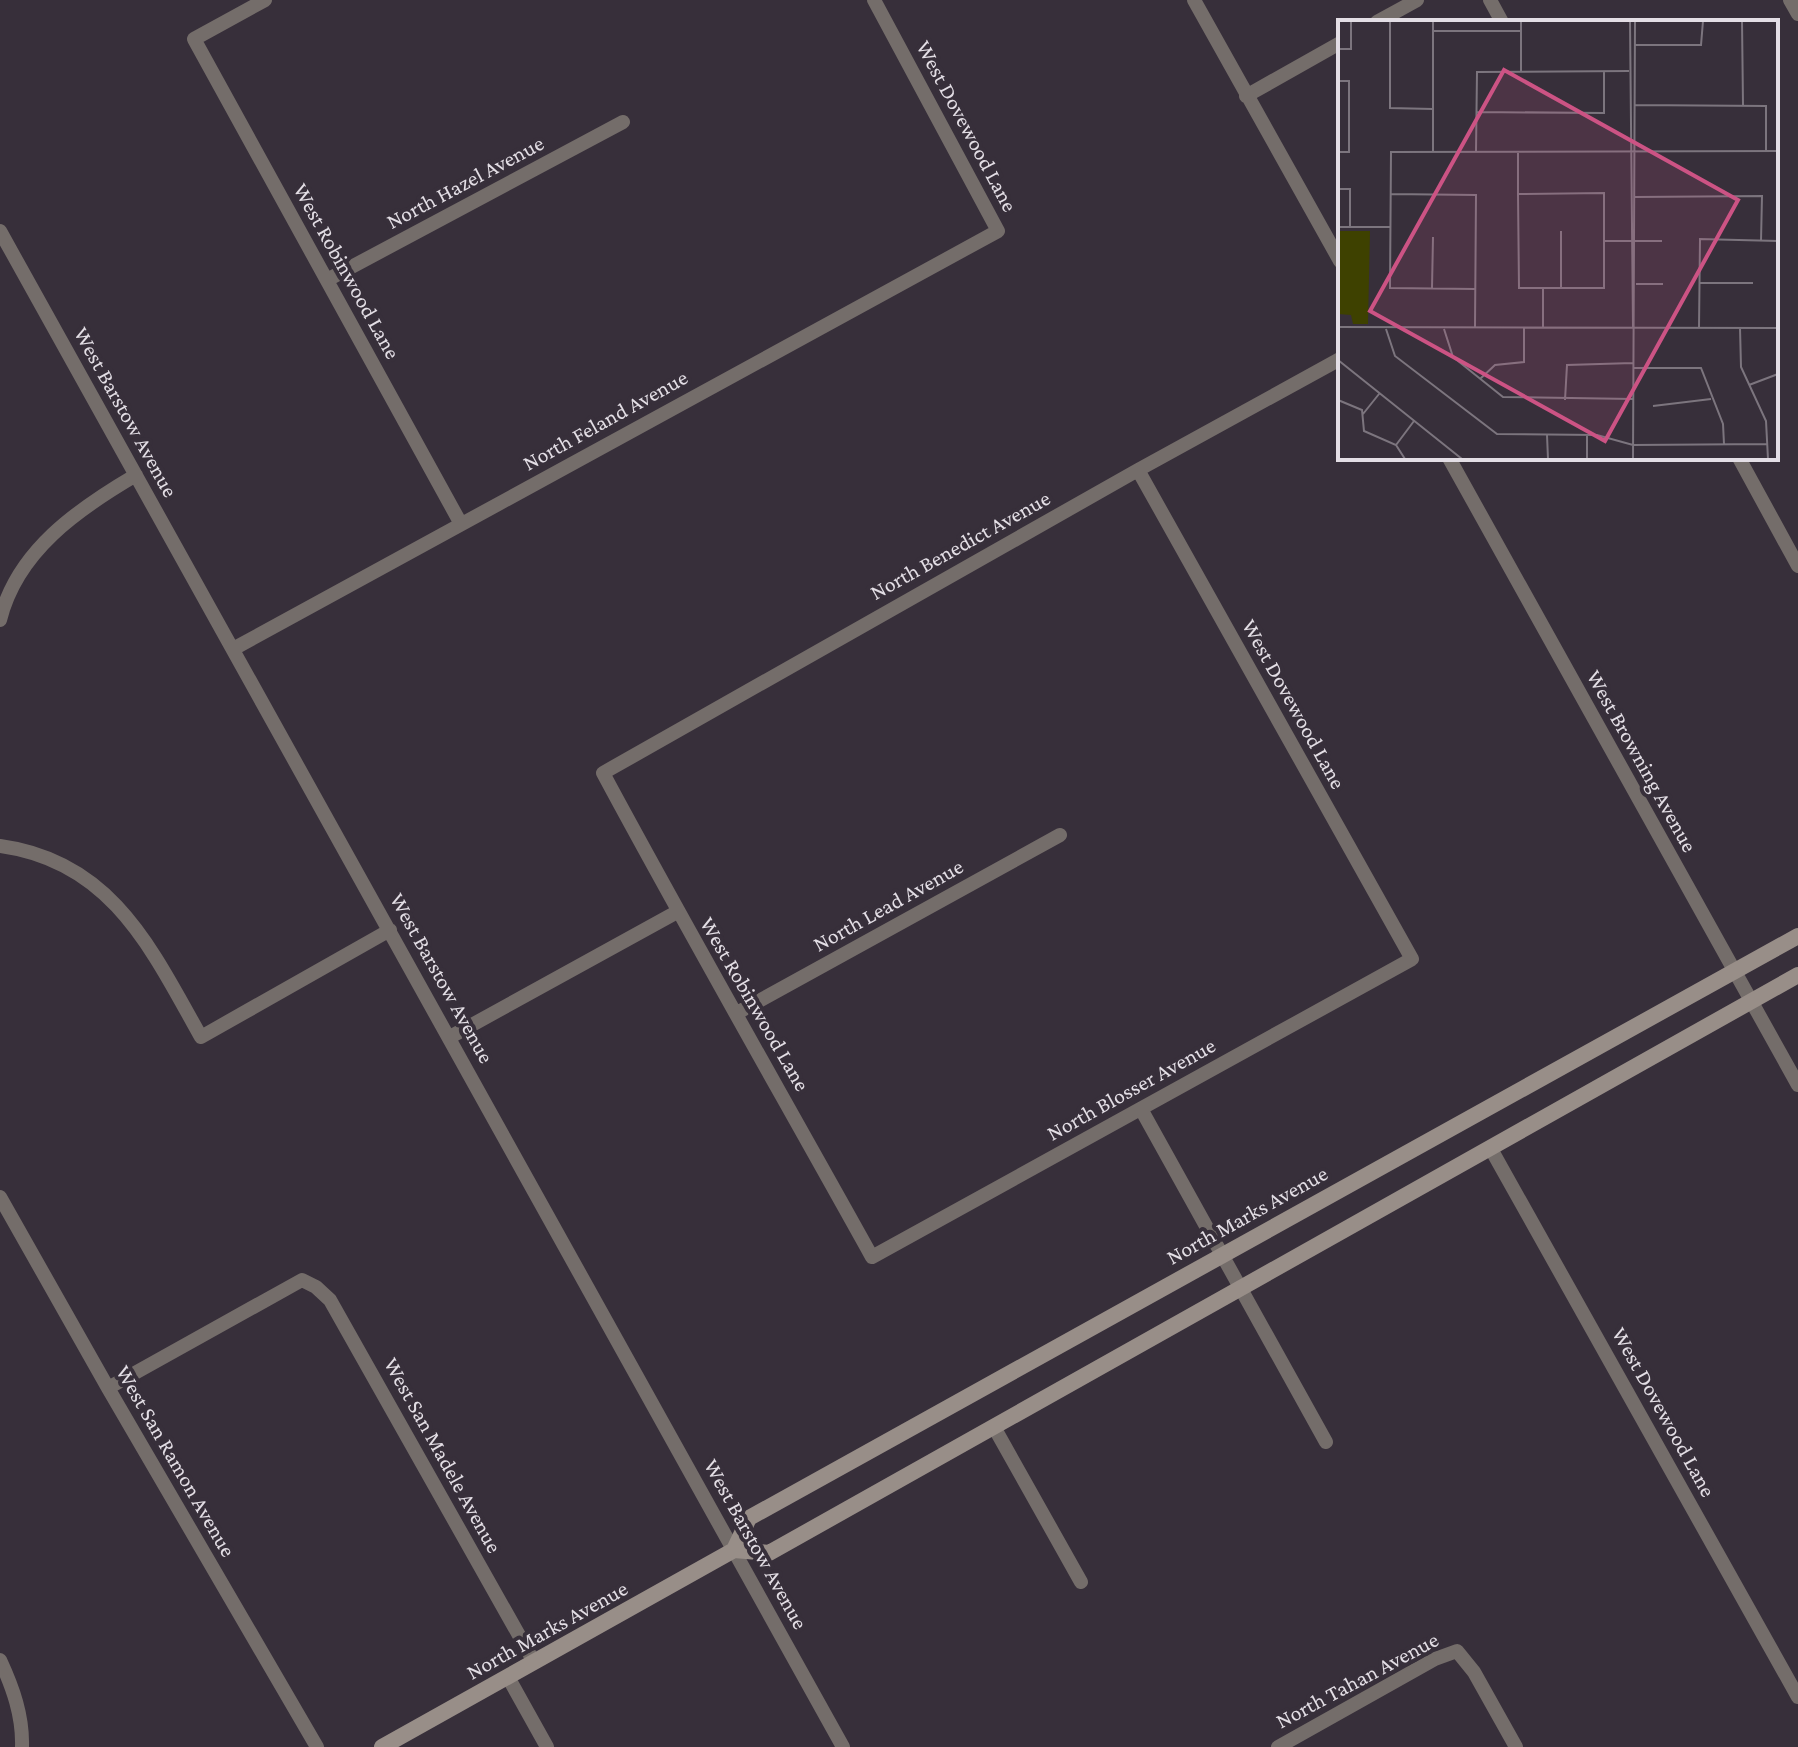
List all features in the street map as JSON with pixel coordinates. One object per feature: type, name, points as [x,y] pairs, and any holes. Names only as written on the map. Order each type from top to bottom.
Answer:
[{"type":"main road","name":"North Marks Avenue","points":[[382,1747],[734,1550],[749,1518],[1798,936]]},
{"type":"main road","points":[[734,1550],[769,1553],[1798,975]]},
{"type":"street","name":"West Robinwood Lane","points":[[265,0],[194,39],[461,524]]},
{"type":"street","name":"West Dovewood Lane","points":[[874,0],[998,231]]},
{"type":"street","points":[[1194,0],[1338,257]]},
{"type":"street","points":[[1381,20],[1417,0]]},
{"type":"street","points":[[1490,0],[1501,20]]},
{"type":"street","points":[[1790,0],[1798,14]]},
{"type":"street","points":[[1246,96],[1338,44]]},
{"type":"street","name":"North Hazel Avenue","points":[[327,280],[623,122]]},
{"type":"street","name":"West Barstow Avenue","points":[[0,231],[843,1747]]},
{"type":"street","name":"North Feland Avenue","points":[[233,649],[998,231]]},
{"type":"street","name":"North Benedict Avenue","points":[[603,773],[1338,360]]},
{"type":"street","name":"West Browning Avenue","points":[[1450,460],[1798,1085]]},
{"type":"street","points":[[1740,460],[1798,566]]},
{"type":"street","name":"West Dovewood Lane","points":[[1138,470],[1412,959]]},
{"type":"street","points":[[0,620],[13,587],[47,540],[71,516],[136,475]]},
{"type":"street","name":"West Robinwood Lane","points":[[603,773],[677,912],[737,1013],[872,1257]]},
{"type":"street","name":"North Lead Avenue","points":[[737,1013],[1060,835]]},
{"type":"street","points":[[0,846],[39,856],[64,867],[90,882],[116,904],[153,951],[201,1037],[390,930]]},
{"type":"street","points":[[450,1037],[677,912]]},
{"type":"street","name":"North Blosser Avenue","points":[[872,1257],[1412,959]]},
{"type":"street","points":[[1141,1109],[1326,1442]]},
{"type":"street","name":"West Dovewood Lane","points":[[1491,1149],[1798,1697]]},
{"type":"street","name":"West San Ramon Avenue","points":[[0,1197],[317,1747]]},
{"type":"street","name":"West San Madele Avenue","points":[[108,1388],[302,1280],[316,1287],[330,1300],[534,1662]]},
{"type":"street","points":[[994,1427],[1081,1582]]},
{"type":"street","name":"North Tahan Avenue","points":[[1278,1747],[1435,1659],[1457,1651],[1474,1672],[1516,1747]]},
{"type":"street","points":[[0,1660],[11,1683],[23,1727],[22,1747]]},
{"type":"street","points":[[508,1677],[547,1747]]}]
